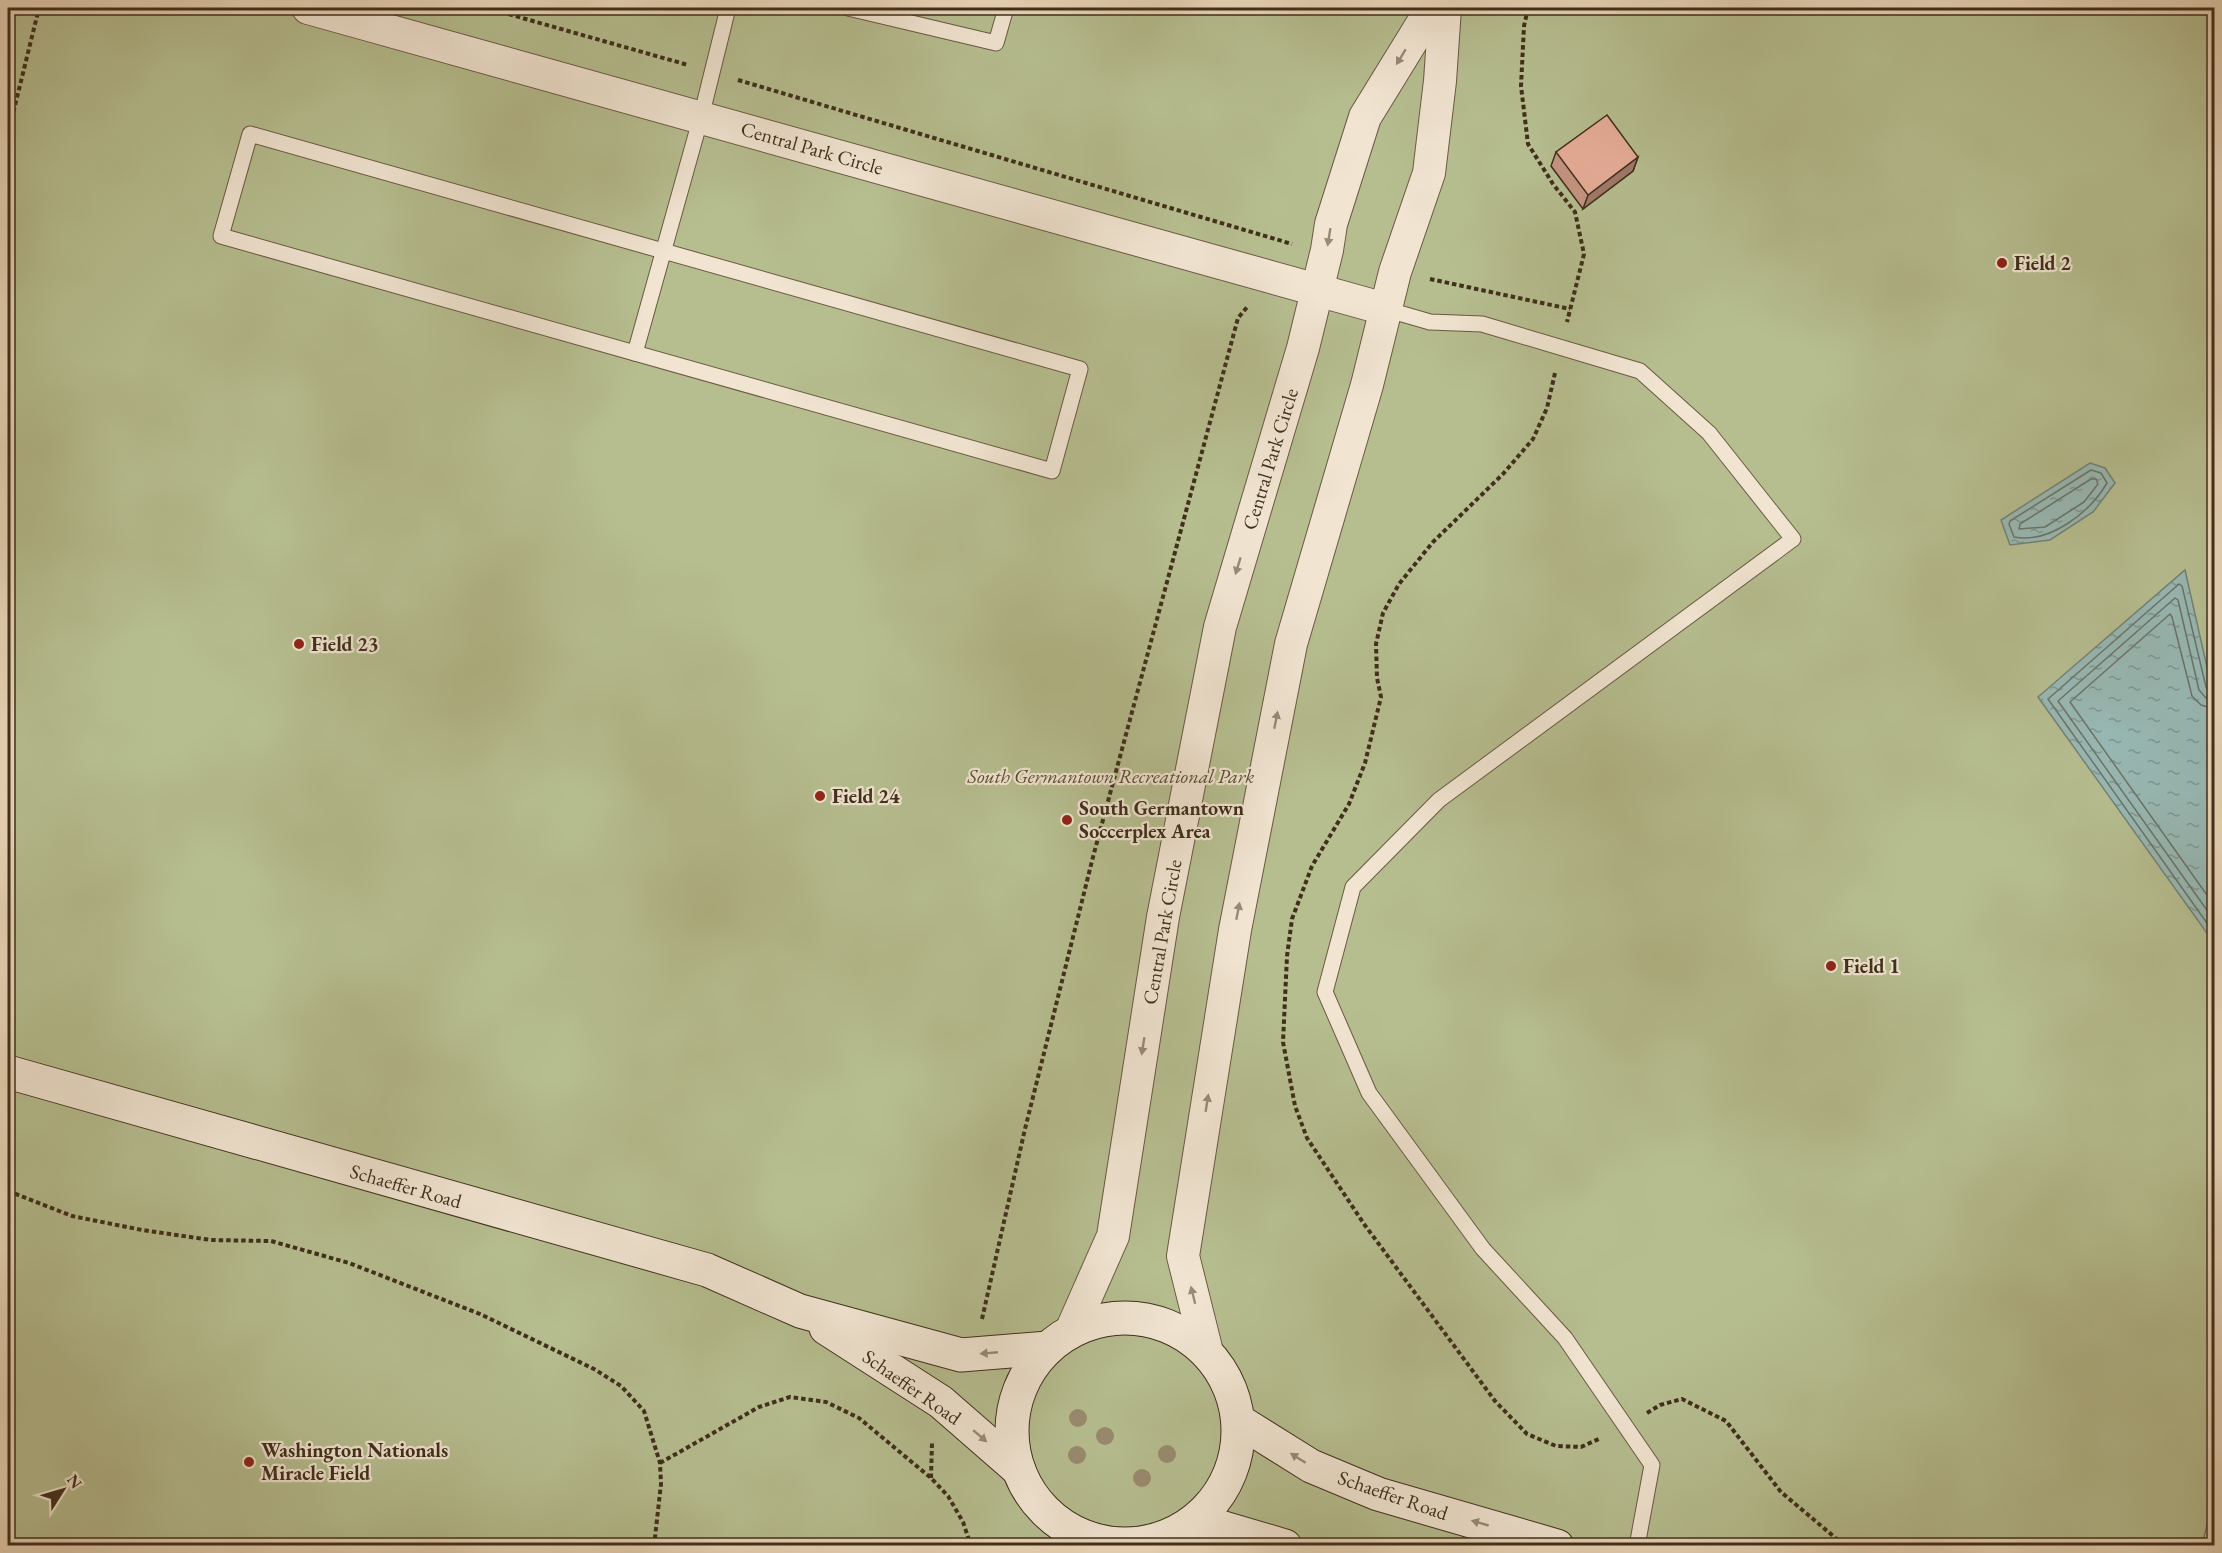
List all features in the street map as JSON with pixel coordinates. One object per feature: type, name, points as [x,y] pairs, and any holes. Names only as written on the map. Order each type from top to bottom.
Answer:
[{"type":"street","name":"Central Park Circle","points":[[308,8],[1317,288],[1385,309]]},
{"type":"street","name":"Central Park Circle","points":[[1059,1340],[1113,1236],[1163,917],[1220,627],[1303,348],[1327,250],[1330,224],[1365,117],[1432,8]]},
{"type":"street","points":[[1207,1352],[1183,1257],[1235,930],[1291,644],[1367,385],[1395,272],[1429,173],[1440,81],[1445,8]]},
{"type":"street","name":"Schaeffer Road","points":[[8,1072],[707,1270],[800,1311],[961,1355],[1059,1340],[1104,1319],[1143,1318],[1179,1330],[1207,1352],[1231,1389],[1239,1421],[1238,1451],[1226,1485],[1197,1520]]},
{"type":"street","name":"Schaeffer Road","points":[[800,1311],[941,1402],[1019,1470]]},
{"type":"street","points":[[1059,1340],[1026,1375],[1016,1403],[1013,1439],[1019,1470],[1054,1534],[1129,1544],[1161,1542],[1197,1520],[1285,1545]]},
{"type":"street","name":"Schaeffer Road","points":[[1239,1421],[1311,1466],[1378,1494],[1557,1545]]},
{"type":"lane","points":[[635,353],[701,117],[728,8]]},
{"type":"lane","points":[[848,8],[996,43],[1006,8]]},
{"type":"lane","points":[[250,134],[664,252],[1080,369],[1052,471],[221,236],[250,134]]},
{"type":"lane","points":[[1385,309],[1430,322],[1482,324],[1640,371],[1709,433],[1793,539],[1439,800],[1353,887],[1325,992],[1369,1093],[1483,1249],[1565,1338],[1652,1465],[1637,1545]]},
{"type":"path","points":[[8,134],[39,8]]},
{"type":"path","points":[[487,8],[1287,242],[1327,250]]},
{"type":"path","points":[[1395,272],[1570,309]]},
{"type":"path","points":[[961,1355],[978,1335],[1025,1129],[1093,857],[1238,318],[1273,277]]},
{"type":"path","points":[[8,1191],[72,1216],[142,1230],[212,1240],[271,1240],[350,1263],[480,1314],[594,1370],[621,1386],[644,1411],[660,1463],[661,1484],[654,1545]]},
{"type":"path","points":[[660,1463],[759,1407],[790,1397],[826,1402],[860,1418],[931,1478],[948,1496],[963,1522],[970,1545]]},
{"type":"green space","name":"South Germantown Soccerplex Area","points":[[8,8],[2214,8],[2214,1498],[2202,1545],[8,1546]]},
{"type":"water","points":[[2090,463],[2105,468],[2115,483],[2093,512],[2050,540],[2010,545],[2001,520]]},
{"type":"water","points":[[2185,570],[2214,698],[2214,943],[2038,697]]},
{"type":"building","points":[[1607,115],[1638,157],[1588,195],[1556,152]]},
{"type":"place","name":"Field 2","points":[[2002,263]]},
{"type":"place","name":"Field 23","points":[[299,644]]},
{"type":"place","name":"Field 24","points":[[820,796]]},
{"type":"place","name":"South Germantown Soccerplex Area","points":[[1067,820]]},
{"type":"place","name":"Field 1","points":[[1831,966]]},
{"type":"place","name":"Washington Nationals Miracle Field","points":[[249,1462]]},
{"type":"park label","name":"South Germantown Recreational Park","points":[[1111,776]]}]
